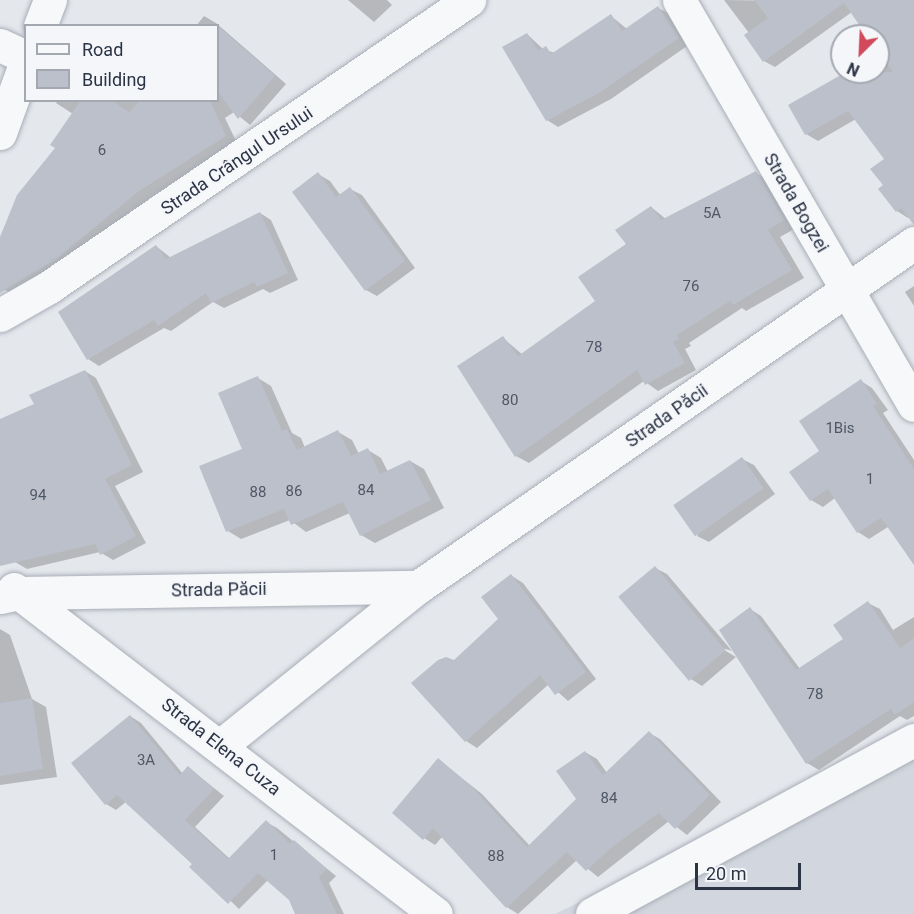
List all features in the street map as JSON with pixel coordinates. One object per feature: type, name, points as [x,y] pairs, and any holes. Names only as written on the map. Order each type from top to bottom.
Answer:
[{"type":"street","points":[[41,24],[50,0]]},
{"type":"street","name":"Strada Crângul Ursului","points":[[0,315],[49,287],[469,0]]},
{"type":"street","name":"Strada Bogzei","points":[[679,0],[914,405]]},
{"type":"street","points":[[0,45],[24,58]]},
{"type":"street","points":[[0,133],[24,65]]},
{"type":"street","name":"Strada Păcii","points":[[220,746],[418,588],[914,243]]},
{"type":"street","name":"Strada Păcii","points":[[6,588],[418,588]]},
{"type":"street","name":"Strada Elena Cuza","points":[[6,588],[220,746],[436,914]]},
{"type":"street","points":[[592,914],[914,740]]},
{"type":"shaded area","points":[[914,737],[914,914],[555,914]]},
{"type":"building","points":[[754,0],[914,0],[914,225],[901,208],[896,212],[878,189],[883,185],[870,169],[884,159],[848,111],[805,135],[788,105],[830,81],[830,84],[890,84],[890,72],[893,72],[890,68],[890,24],[859,24],[844,3],[763,62],[744,35],[768,18]]},
{"type":"building","points":[[658,6],[679,38],[599,93],[546,121],[502,47],[527,33],[538,51],[546,46],[551,54],[611,14],[622,31]]},
{"type":"building","points":[[219,27],[275,76],[238,119],[219,93]]},
{"type":"building","points":[[80,102],[114,102],[129,112],[138,102],[211,102],[226,136],[139,191],[56,259],[0,293],[0,237],[17,195],[55,148],[50,145]]},
{"type":"building","points":[[756,171],[784,220],[768,230],[792,270],[733,305],[730,301],[677,335],[679,339],[673,342],[685,363],[645,385],[637,370],[515,457],[457,366],[503,336],[518,356],[595,301],[578,277],[626,244],[615,230],[651,206],[661,220]]},
{"type":"building","points":[[318,172],[336,197],[350,187],[405,261],[365,291],[292,192]]},
{"type":"building","points":[[260,212],[288,273],[257,287],[254,282],[211,303],[206,293],[158,326],[154,320],[87,360],[58,312],[156,245],[166,259]]},
{"type":"building","points":[[85,370],[132,465],[105,479],[136,536],[100,555],[95,544],[0,566],[0,419],[34,404],[29,395]]},
{"type":"building","points":[[258,376],[282,431],[287,429],[297,450],[338,430],[351,456],[368,448],[380,474],[410,460],[431,500],[360,536],[343,502],[291,525],[284,509],[226,532],[199,466],[242,449],[218,393]]},
{"type":"building","points":[[861,379],[877,404],[873,406],[914,469],[914,564],[881,518],[857,533],[828,489],[810,501],[789,472],[819,451],[799,421]]},
{"type":"building","points":[[742,457],[764,488],[695,536],[673,505]]},
{"type":"building","points":[[655,566],[726,650],[689,681],[618,597]]},
{"type":"building","points":[[511,574],[586,672],[555,695],[540,675],[465,742],[411,683],[438,660],[446,657],[454,660],[498,619],[481,597]]},
{"type":"building","points":[[868,601],[900,648],[914,638],[914,702],[895,715],[891,709],[806,764],[719,630],[750,607],[796,670],[843,639],[833,625]]},
{"type":"building","points":[[32,698],[43,769],[0,776],[0,703]]},
{"type":"building","points":[[130,715],[180,775],[188,766],[214,789],[185,820],[228,859],[266,820],[290,844],[294,840],[327,869],[319,877],[337,914],[295,914],[289,900],[258,873],[228,904],[189,867],[192,864],[117,795],[105,805],[71,763]]},
{"type":"building","points":[[649,731],[710,795],[675,829],[659,813],[612,847],[586,871],[567,852],[506,908],[433,828],[423,840],[392,813],[438,758],[471,786],[527,847],[576,799],[556,771],[585,751],[603,775]]}]
